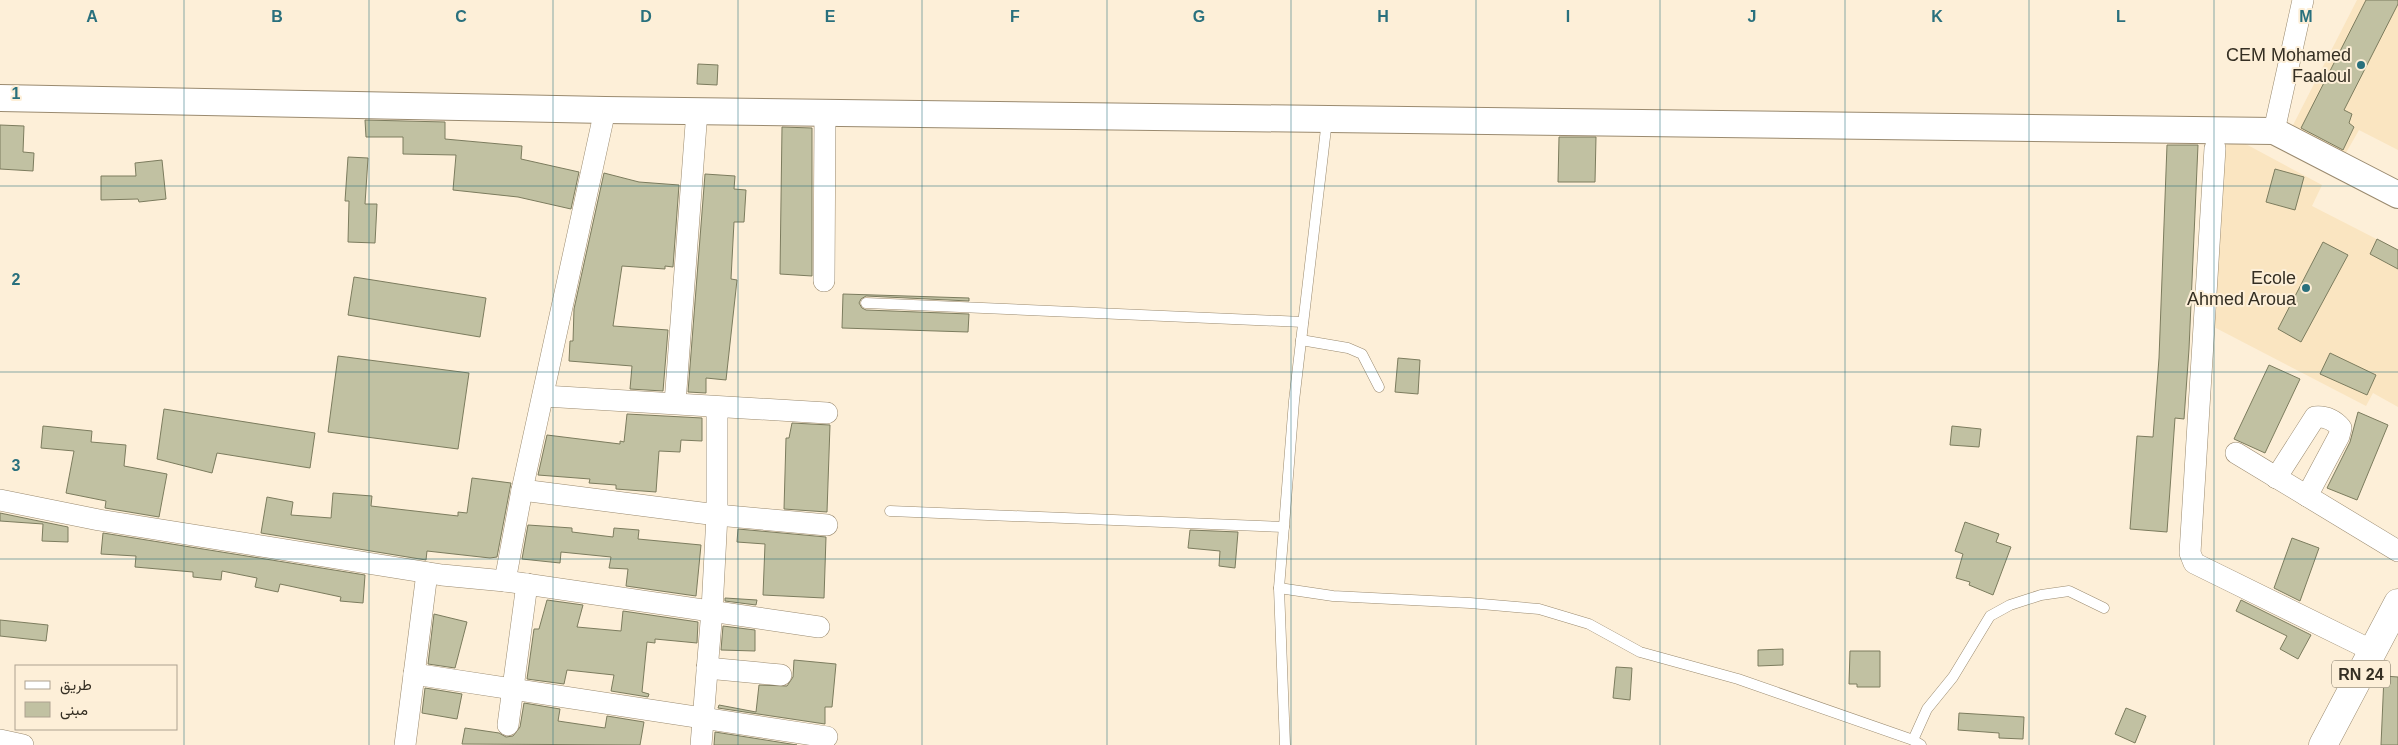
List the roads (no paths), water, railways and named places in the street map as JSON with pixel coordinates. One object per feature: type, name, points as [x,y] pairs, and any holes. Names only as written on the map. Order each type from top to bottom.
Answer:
[{"type":"main road","name":"RN 24","points":[[2323,745],[2396,610]]},
{"type":"street","points":[[2274,131],[2303,0]]},
{"type":"street","points":[[0,98],[605,110],[2274,131],[2398,195]]},
{"type":"street","points":[[505,581],[522,490],[605,110]]},
{"type":"street","points":[[675,403],[697,111]]},
{"type":"street","points":[[824,281],[825,112]]},
{"type":"street","points":[[2215,148],[2190,553],[2194,563],[2373,651]]},
{"type":"street","points":[[544,396],[826,413]]},
{"type":"street","points":[[701,745],[712,610],[717,515],[717,407]]},
{"type":"street","points":[[2276,478],[2315,417],[2323,416],[2336,423],[2341,428],[2339,436],[2307,496]]},
{"type":"street","points":[[2236,453],[2398,551]]},
{"type":"street","points":[[522,490],[717,515],[826,525]]},
{"type":"street","points":[[0,500],[99,520],[427,572],[527,584],[819,626]]},
{"type":"street","points":[[405,745],[427,572]]},
{"type":"street","points":[[508,725],[527,584]]},
{"type":"street","points":[[707,668],[781,676]]},
{"type":"street","points":[[414,674],[827,737]]},
{"type":"street","points":[[0,740],[23,745]]},
{"type":"lane","points":[[1285,745],[1279,588],[1303,322],[1327,119]]},
{"type":"lane","points":[[866,303],[1303,322]]},
{"type":"lane","points":[[1302,340],[1348,348],[1362,354],[1378,387]]},
{"type":"lane","points":[[890,511],[1284,527]]},
{"type":"lane","points":[[1279,588],[1333,596],[1470,603],[1539,609],[1589,624],[1640,652],[1738,679],[1917,742],[1927,709],[1953,677],[1990,616],[2010,605],[2041,595],[2069,591],[2104,608]]},
{"type":"place","name":"CEM Mohamed Faaloul","points":[[2361,65]]},
{"type":"place","name":"Ecole Ahmed Aroua","points":[[2306,288]]}]
